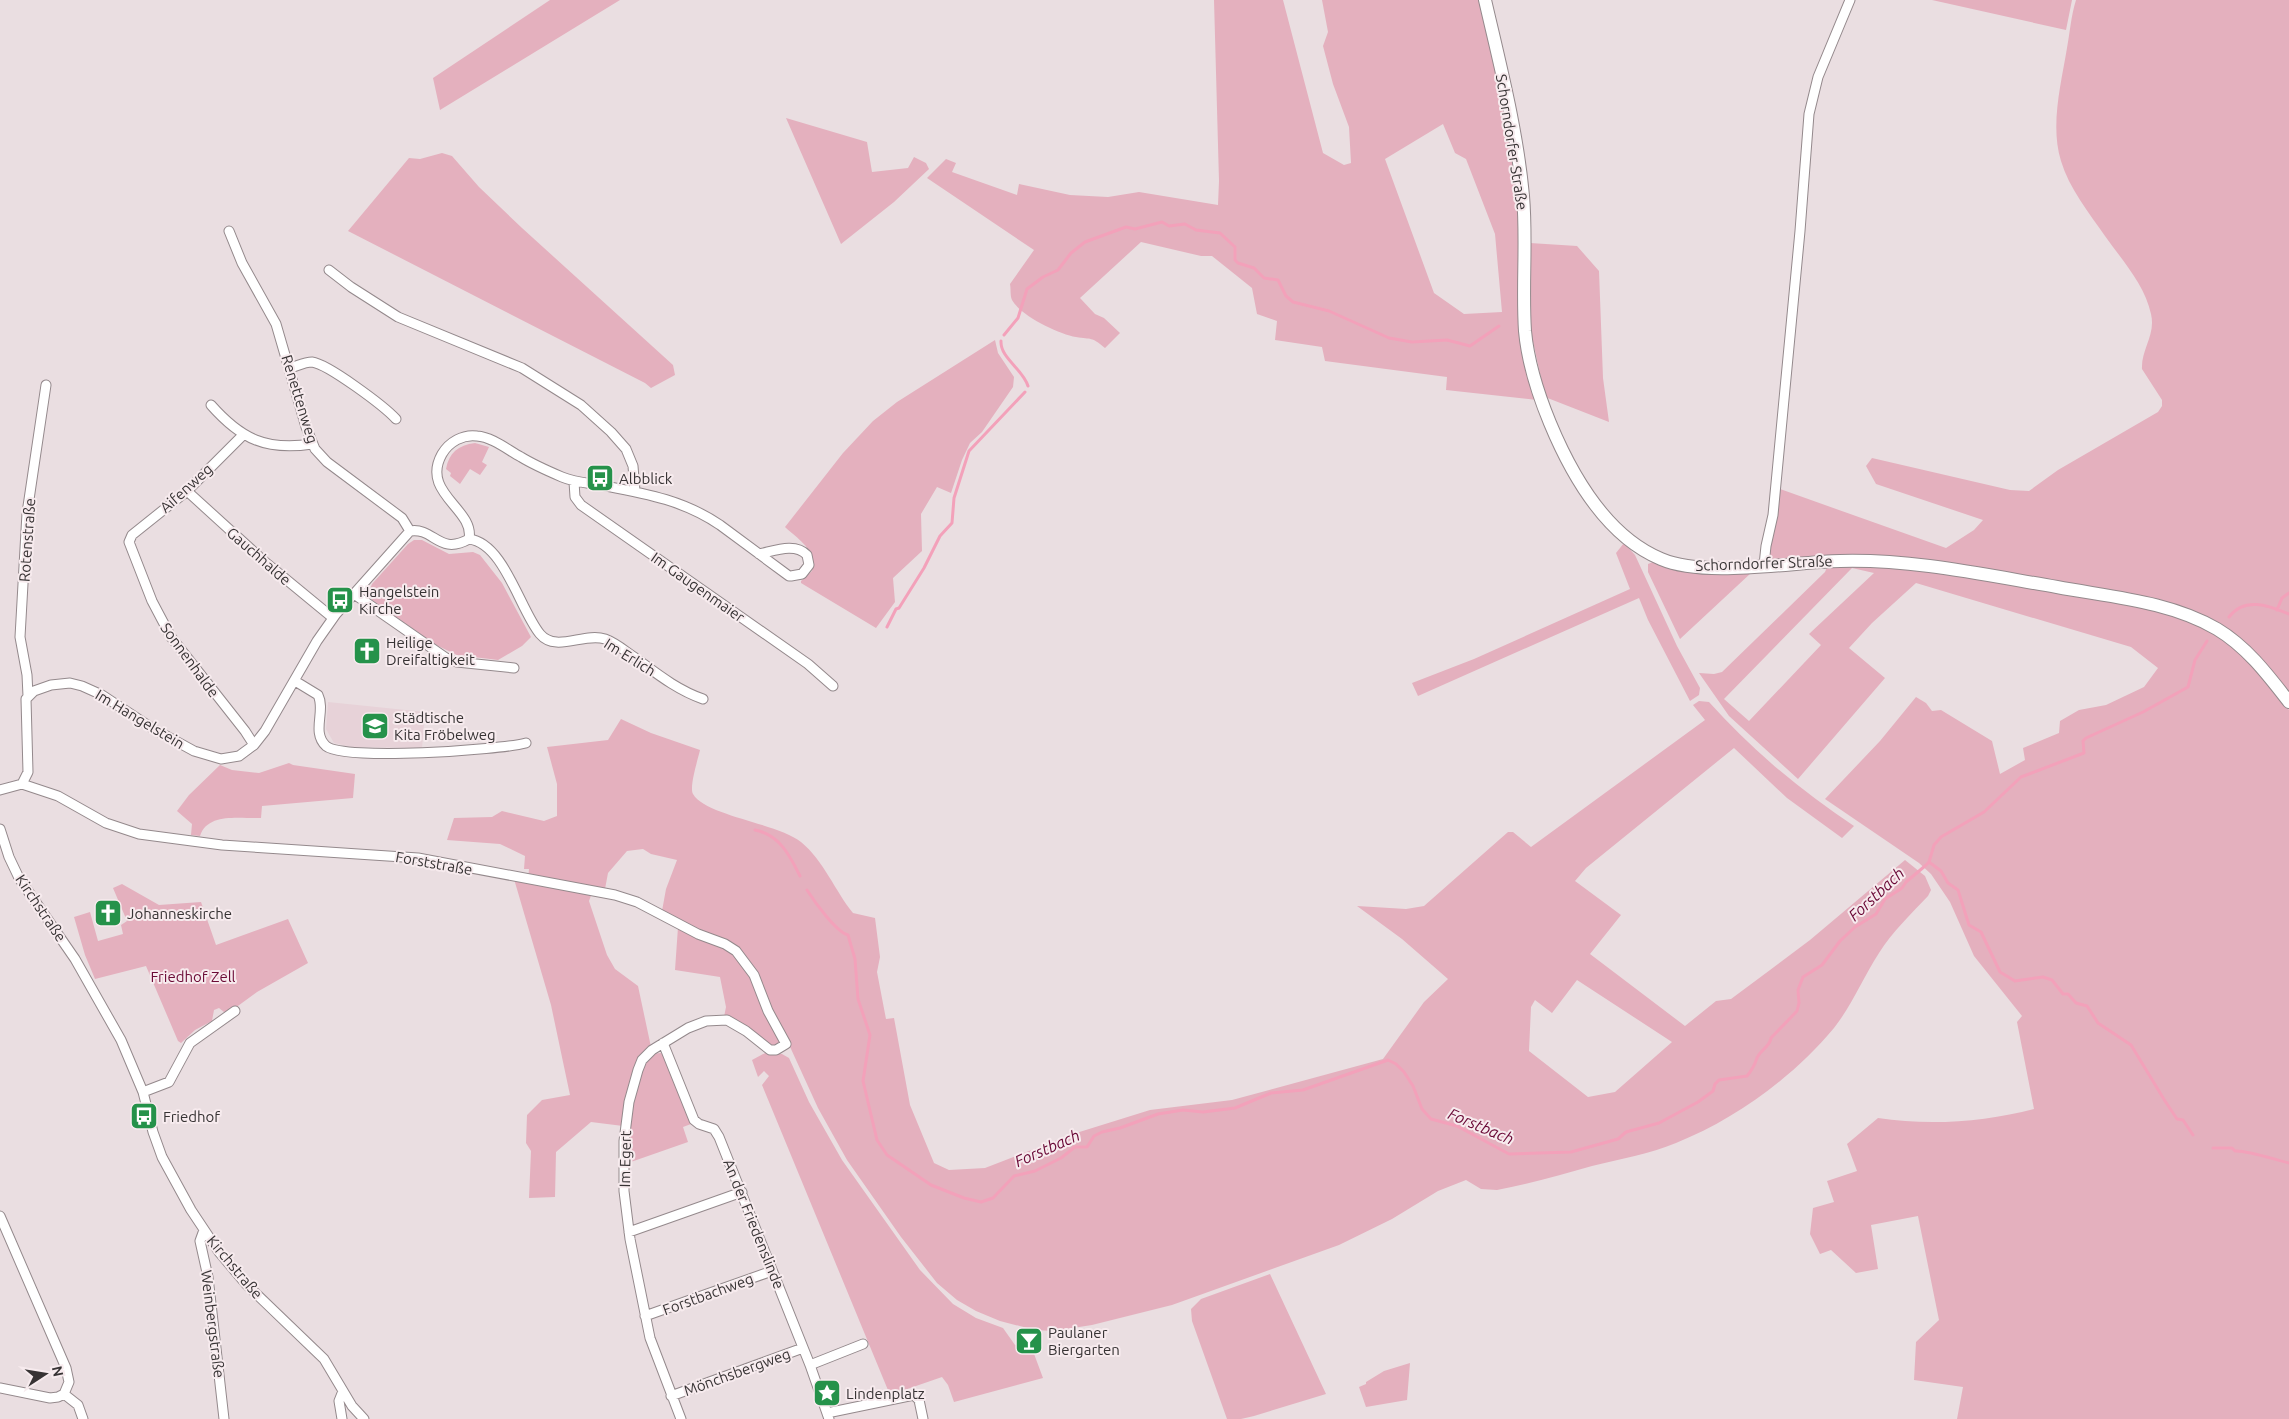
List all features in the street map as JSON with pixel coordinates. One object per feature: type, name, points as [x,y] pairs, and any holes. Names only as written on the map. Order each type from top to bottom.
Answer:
[{"type":"main road","name":"Schorndorfer Straße","points":[[1486,0],[1510,113],[1521,178],[1525,224],[1525,330],[1528,353],[1540,397],[1563,451],[1579,480],[1605,516],[1622,535],[1647,552],[1670,562],[1692,567],[1852,560],[1920,564],[2165,608],[2203,622],[2236,642],[2262,668],[2289,702]]},
{"type":"street","points":[[1764,565],[1773,510],[1800,231],[1809,114],[1818,77],[1850,0]]},
{"type":"street","name":"Renettenweg","points":[[230,231],[242,263],[276,324],[312,444],[327,462],[402,518],[410,531]]},
{"type":"street","points":[[330,270],[351,287],[398,318],[522,368],[573,399],[605,426],[624,446],[632,466],[635,491]]},
{"type":"street","points":[[290,368],[308,362],[322,365],[384,408],[396,419]]},
{"type":"street","name":"Rotenstraße","points":[[28,696],[27,675],[20,637],[27,513],[46,385]]},
{"type":"street","points":[[211,405],[243,435],[280,447],[312,444]]},
{"type":"street","name":"Aifenweg","points":[[129,539],[187,491],[243,435]]},
{"type":"street","points":[[410,531],[421,531],[445,545],[455,544],[469,538],[468,524],[445,496],[437,474],[442,455],[456,440],[473,436],[485,438],[574,482],[635,491],[663,498],[690,508],[714,521],[759,554],[791,576],[802,574],[809,565],[807,555],[799,548],[759,554]]},
{"type":"street","name":"Im Gaugenmaier","points":[[574,482],[575,497],[581,505],[808,664],[833,686]]},
{"type":"street","name":"Gauchhalde","points":[[187,491],[265,562],[333,618]]},
{"type":"street","name":"Im Hangelstein","points":[[28,696],[38,689],[51,685],[76,684],[96,691],[156,731],[202,754],[221,758],[239,756],[254,745],[265,731],[333,618],[410,531]]},
{"type":"street","name":"Im Erlich","points":[[469,538],[481,541],[489,548],[514,586],[537,630],[545,639],[562,643],[588,637],[606,640],[683,692],[702,699]]},
{"type":"street","name":"Sonnenhalde","points":[[129,539],[129,546],[140,575],[167,630],[254,745]]},
{"type":"street","points":[[354,594],[442,656],[457,662],[514,668]]},
{"type":"street","points":[[295,681],[318,695],[321,708],[319,733],[326,745],[335,750],[355,753],[413,752],[505,748],[526,743]]},
{"type":"street","points":[[0,790],[22,784],[28,772],[25,704],[28,696]]},
{"type":"street","name":"Forststraße","points":[[22,784],[58,796],[106,823],[139,834],[229,846],[418,858],[560,883],[628,898],[736,951],[754,975],[768,1011],[786,1044]]},
{"type":"street","name":"Kirchstraße","points":[[0,829],[9,857],[19,878],[75,959],[125,1048],[143,1092],[162,1157],[178,1189],[204,1230],[252,1290],[324,1359],[352,1406],[364,1419]]},
{"type":"street","points":[[143,1092],[169,1082],[190,1043],[235,1011]]},
{"type":"street","name":"Im Egert","points":[[681,1419],[671,1396],[645,1316],[629,1232],[624,1181],[624,1141],[627,1112],[640,1063],[650,1052],[663,1043],[698,1023],[722,1019],[744,1030],[770,1050],[776,1050],[786,1044]]},
{"type":"street","name":"An der Friedenslinde","points":[[663,1043],[694,1120],[698,1124],[716,1131],[742,1192],[828,1416]]},
{"type":"street","points":[[629,1232],[742,1192]]},
{"type":"street","points":[[0,1216],[4,1234],[67,1372],[69,1385],[64,1394],[50,1398],[0,1388]]},
{"type":"street","name":"Weinbergstraße","points":[[204,1230],[200,1241],[208,1278],[224,1419]]},
{"type":"street","name":"Forstbachweg","points":[[645,1316],[772,1271]]},
{"type":"street","points":[[810,1366],[863,1344]]},
{"type":"street","name":"Mönchsbergweg","points":[[671,1396],[803,1348]]},
{"type":"street","points":[[342,1419],[339,1401],[343,1391]]},
{"type":"street","points":[[64,1394],[78,1405],[83,1419]]},
{"type":"street","points":[[828,1416],[914,1395],[919,1400],[923,1419]]},
{"type":"shaded area","name":"Städtische Kita Fröbelweg","points":[[328,702],[425,712],[422,748],[352,747],[334,743],[326,729]]},
{"type":"green space","points":[[550,0],[620,0],[440,110],[433,78]]},
{"type":"green space","points":[[1214,0],[1283,0],[1323,153],[1344,165],[1351,163],[1349,127],[1333,84],[1323,46],[1328,32],[1322,0],[1481,0],[1514,162],[1537,400],[1446,390],[1447,377],[1325,361],[1322,347],[1275,340],[1277,321],[1257,314],[1252,288],[1212,256],[1201,256],[1141,242],[1080,298],[1095,314],[1104,318],[1120,333],[1105,348],[1094,340],[1060,332],[1023,312],[1011,298],[1010,284],[1034,250],[927,178],[946,159],[956,163],[952,172],[1017,195],[1019,184],[1070,195],[1108,197],[1139,192],[1218,205]],"holes":[[[1443,124],[1455,153],[1466,159],[1495,234],[1502,312],[1464,314],[1434,293],[1385,159]]]},
{"type":"green space","points":[[1932,0],[2072,0],[2066,30]]},
{"type":"green space","points":[[2076,0],[2289,0],[2289,695],[2201,615],[1840,556],[1773,560],[1769,555],[1777,488],[1946,548],[1974,530],[1983,520],[1876,484],[1866,466],[1872,458],[2010,490],[2029,491],[2058,470],[2158,412],[2162,406],[2162,400],[2142,369],[2142,362],[2152,329],[2151,314],[2144,293],[2074,191],[2061,161],[2058,148],[2056,119]]},
{"type":"green space","points":[[786,118],[867,142],[872,172],[908,168],[914,157],[926,163],[929,169],[894,202],[841,244]]},
{"type":"green space","points":[[442,153],[452,156],[479,187],[522,228],[673,365],[675,375],[651,388],[645,383],[348,231],[409,158],[420,159]]},
{"type":"green space","points":[[1530,243],[1577,246],[1599,271],[1603,378],[1609,422],[1545,397],[1531,332]]},
{"type":"green space","points":[[995,340],[998,353],[1014,377],[1013,387],[982,432],[970,443],[951,493],[937,487],[921,514],[922,551],[893,578],[895,602],[876,628],[801,583],[812,571],[812,557],[806,546],[785,527],[843,453],[873,421],[897,402]]},
{"type":"green space","points":[[475,443],[489,447],[482,462],[487,465],[480,475],[470,469],[460,484],[450,476],[451,473],[446,469],[447,463],[452,454],[459,448]]},
{"type":"green space","points":[[414,540],[422,540],[449,554],[473,552],[480,555],[502,583],[531,637],[522,646],[498,660],[457,655],[436,645],[372,600],[369,591],[372,584],[408,544]]},
{"type":"green space","points":[[1624,543],[1635,555],[1677,646],[1700,688],[1699,695],[1690,701],[1648,620],[1639,598],[1418,696],[1412,683],[1474,659],[1630,589],[1616,553]]},
{"type":"green space","points":[[1653,562],[1751,573],[1680,639],[1648,572],[1648,564]]},
{"type":"green space","points":[[1828,565],[1843,565],[1948,572],[2154,610],[2194,623],[2226,641],[2263,676],[2289,710],[2289,1419],[1957,1419],[1963,1387],[1914,1380],[1916,1342],[1939,1320],[1918,1216],[1871,1225],[1878,1269],[1856,1273],[1831,1250],[1820,1254],[1810,1234],[1813,1208],[1834,1202],[1827,1181],[1857,1171],[1847,1144],[1878,1118],[1917,1122],[1977,1120],[2034,1109],[2017,1022],[2022,1016],[1974,956],[1950,902],[1931,874],[1919,863],[1825,799],[1880,741],[1916,697],[1926,703],[1932,711],[1941,710],[1992,741],[2000,774],[2025,760],[2023,748],[2059,733],[2060,721],[2079,710],[2106,705],[2144,687],[2158,668],[2131,647],[1916,583],[1872,623],[1849,648],[1885,678],[1798,779],[1729,716],[1699,673],[1714,674],[1722,672],[1825,572]],"holes":[[[1852,568],[1874,573],[1809,634],[1821,645],[1749,721],[1724,699]]]},
{"type":"green space","points":[[1699,701],[1709,702],[1742,737],[1778,769],[1815,799],[1854,826],[1842,838],[1787,798],[1734,748],[1586,868],[1575,881],[1621,915],[1590,954],[1685,1026],[1716,1001],[1731,999],[1810,940],[1905,860],[1925,876],[1931,890],[1928,896],[1884,945],[1852,1001],[1834,1028],[1818,1046],[1782,1080],[1742,1109],[1676,1143],[1645,1153],[1497,1190],[1481,1189],[1466,1180],[1438,1191],[1392,1219],[1339,1245],[1172,1305],[1092,1325],[1053,1331],[1035,1330],[1000,1321],[976,1311],[957,1300],[937,1283],[901,1237],[847,1160],[818,1108],[786,1038],[773,1047],[724,1017],[726,1007],[720,977],[675,970],[678,927],[662,911],[666,889],[677,860],[651,854],[643,849],[627,851],[608,873],[605,889],[592,893],[589,901],[607,955],[615,969],[638,986],[651,1047],[648,1050],[623,1126],[591,1122],[556,1152],[555,1197],[529,1198],[531,1151],[526,1143],[527,1115],[542,1100],[570,1095],[551,1005],[514,879],[528,880],[529,869],[524,869],[525,856],[500,844],[447,840],[454,818],[492,817],[502,811],[544,821],[557,816],[557,784],[547,747],[608,740],[621,719],[651,733],[700,750],[692,790],[700,802],[727,814],[790,835],[801,842],[823,867],[853,913],[875,918],[880,957],[877,972],[886,1019],[894,1018],[910,1105],[934,1163],[949,1170],[985,1168],[1073,1134],[1150,1110],[1232,1100],[1383,1059],[1424,1002],[1448,979],[1402,939],[1357,906],[1406,909],[1424,906],[1508,832],[1513,832],[1531,847],[1705,720],[1693,705]],"holes":[[[1577,980],[1672,1042],[1615,1092],[1588,1097],[1529,1051],[1531,1007],[1535,1000],[1552,1013]]]},
{"type":"green space","points":[[289,763],[355,774],[353,798],[262,806],[261,818],[226,818],[217,820],[204,828],[200,836],[191,835],[192,824],[177,811],[189,795],[220,765],[232,770],[259,773]]},
{"type":"green space","name":"Friedhof Zell","points":[[122,884],[159,905],[201,902],[216,945],[288,919],[308,963],[257,992],[231,1011],[224,1012],[219,1008],[214,1010],[212,1021],[195,1030],[181,1043],[178,1041],[146,966],[95,979],[85,955],[74,917],[90,912],[98,941],[123,934],[121,925],[127,921],[113,888]]},
{"type":"green space","points":[[767,1052],[782,1054],[789,1058],[809,1102],[842,1160],[920,1270],[953,1304],[976,1318],[1003,1328],[1015,1345],[1030,1343],[1043,1378],[954,1402],[948,1385],[942,1377],[890,1395],[762,1085],[769,1076],[764,1071],[758,1077],[752,1060]]},
{"type":"green space","points":[[661,1053],[667,1060],[691,1124],[683,1127],[688,1142],[628,1163],[628,1137],[632,1100],[637,1082],[643,1067],[651,1057]]},
{"type":"green space","points":[[1270,1274],[1326,1394],[1254,1416],[1241,1419],[1227,1419],[1192,1321],[1191,1309],[1201,1299]]},
{"type":"green space","points":[[1410,1363],[1407,1400],[1366,1407],[1359,1387],[1384,1371]]},
{"type":"waterway","points":[[1004,335],[1018,318],[1027,289],[1043,277],[1058,270],[1071,253],[1085,242],[1126,227],[1135,229],[1162,222],[1169,226],[1185,224],[1196,230],[1220,233],[1235,247],[1235,260],[1238,263],[1254,268],[1264,278],[1278,280],[1286,296],[1293,302],[1329,311],[1389,338],[1412,342],[1447,340],[1470,346],[1499,326]]},
{"type":"waterway","points":[[1001,341],[1004,353],[1022,374],[1028,386]]},
{"type":"waterway","points":[[887,627],[896,609],[899,608],[924,568],[940,536],[952,523],[954,498],[969,451],[1025,392]]},
{"type":"waterway","points":[[2277,610],[2282,598],[2289,593]]},
{"type":"waterway","name":"Forstbach","points":[[2229,617],[2235,611],[2250,605],[2265,606],[2289,614]]},
{"type":"waterway","name":"Forstbach","points":[[807,890],[832,922],[843,933],[848,935],[855,959],[858,999],[870,1035],[863,1081],[877,1140],[887,1155],[931,1185],[964,1198],[981,1202],[993,1198],[1014,1176],[1035,1171],[1061,1158],[1075,1147],[1087,1147],[1094,1136],[1102,1132],[1120,1128],[1158,1114],[1183,1110],[1203,1112],[1235,1108],[1271,1093],[1303,1090],[1388,1060],[1396,1064],[1404,1072],[1413,1086],[1422,1109],[1431,1119],[1457,1126],[1509,1154],[1571,1152],[1618,1139],[1626,1132],[1659,1123],[1698,1102],[1713,1091],[1715,1084],[1719,1080],[1747,1076],[1758,1055],[1769,1044],[1771,1038],[1797,1011],[1799,1003],[1798,990],[1803,977],[1822,965],[1840,941],[1855,927],[1876,914],[1885,899],[1902,888],[1906,882],[1929,862],[1934,845],[1941,837],[1984,812],[2021,777],[2084,753],[2083,741],[2086,738],[2143,712],[2188,687],[2195,660],[2207,641]]},
{"type":"waterway","name":"Forstbach","points":[[755,830],[778,841],[788,854],[800,876]]},
{"type":"waterway","points":[[1929,862],[1941,871],[1948,883],[1958,890],[1969,925],[1981,932],[2000,972],[2015,981],[2043,977],[2052,980],[2063,994],[2068,994],[2076,1003],[2087,1006],[2098,1023],[2131,1045],[2177,1119],[2183,1120],[2193,1135]]},
{"type":"waterway","points":[[2213,1148],[2232,1148],[2235,1151],[2289,1163]]},
{"type":"place","name":"Albblick","points":[[600,478]]},
{"type":"place","name":"Hangelstein Kirche","points":[[340,600]]},
{"type":"place","name":"Heilige Dreifaltigkeit","points":[[367,651]]},
{"type":"place","name":"Städtische Kita Fröbelweg","points":[[375,726]]},
{"type":"place","name":"Johanneskirche","points":[[108,913]]},
{"type":"place","name":"Friedhof","points":[[144,1116]]},
{"type":"place","name":"Paulaner Biergarten","points":[[1029,1341]]},
{"type":"place","name":"Lindenplatz","points":[[827,1393]]}]
